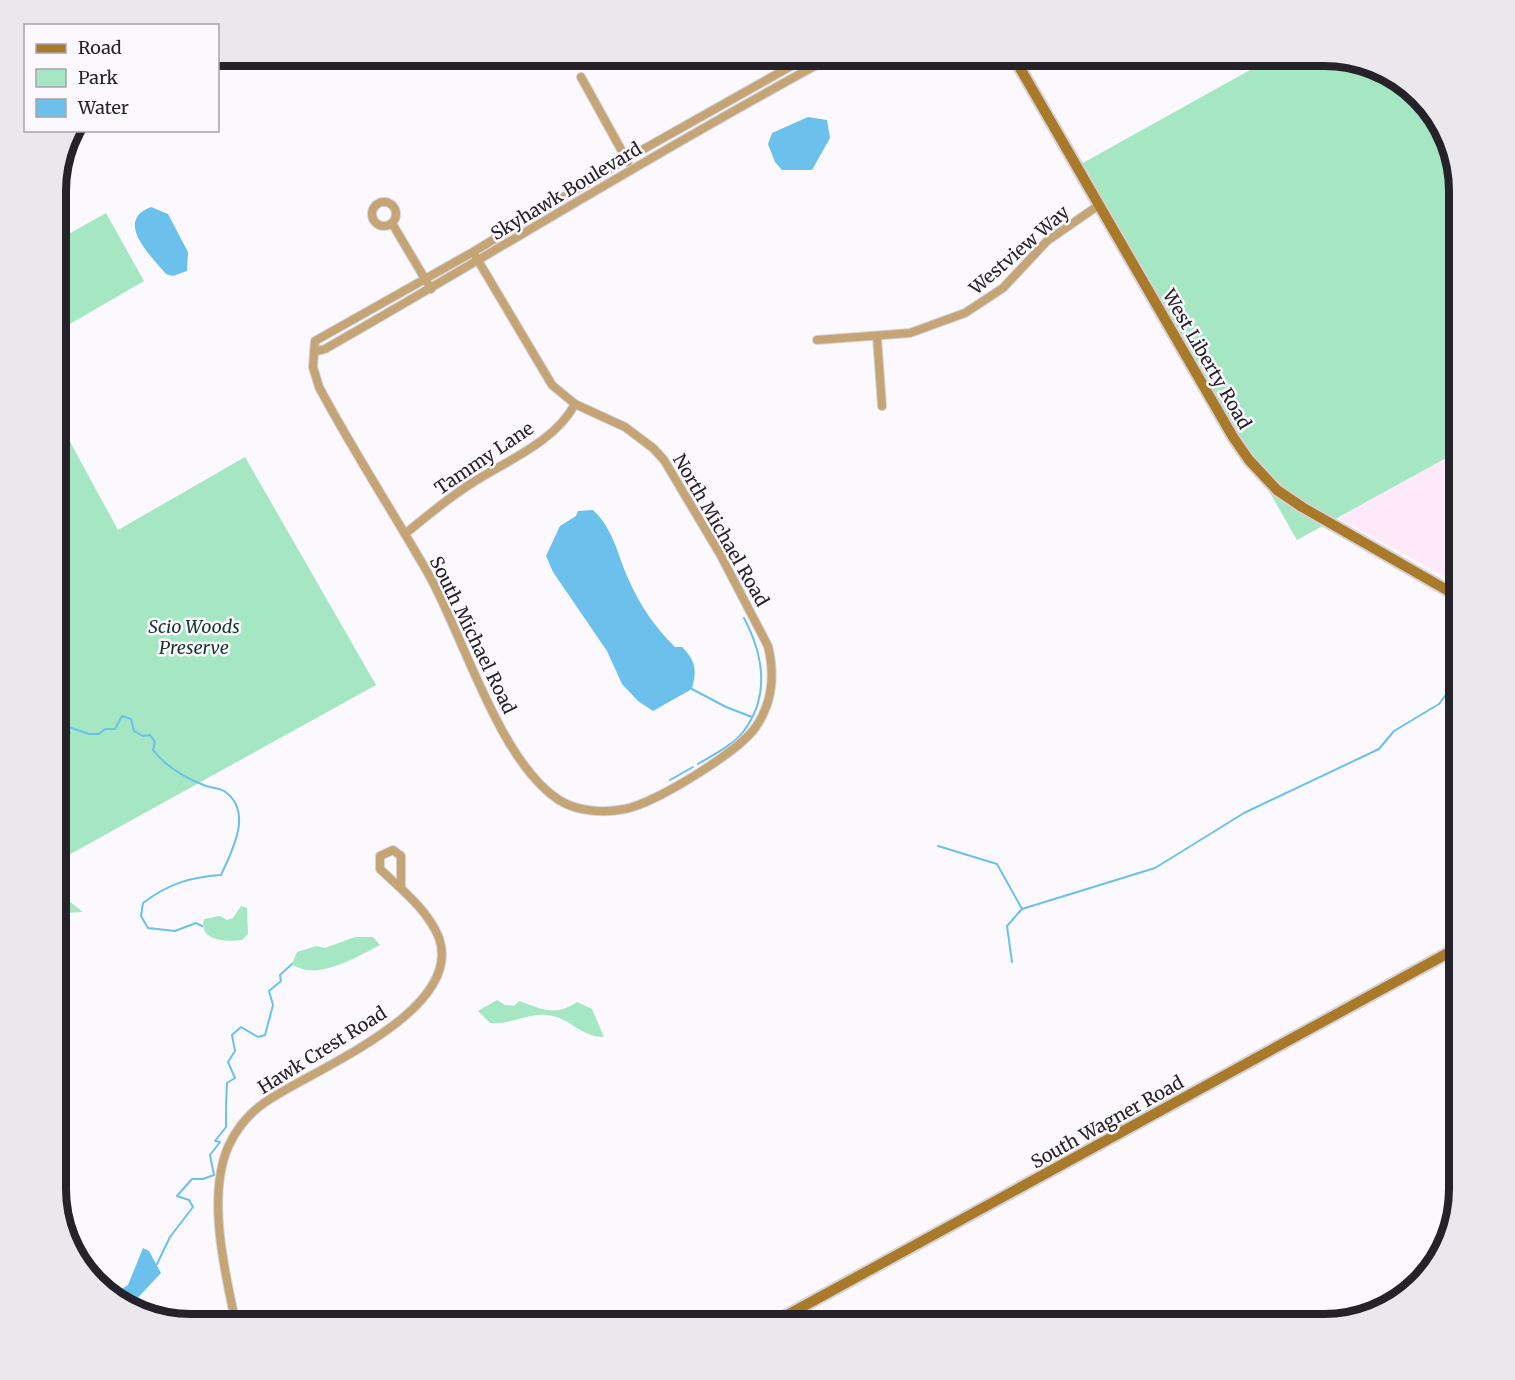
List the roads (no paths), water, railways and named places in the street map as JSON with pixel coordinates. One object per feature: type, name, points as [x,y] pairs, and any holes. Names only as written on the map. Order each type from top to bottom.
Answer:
[{"type":"main road","name":"West Liberty Road","points":[[1019,66],[1233,437],[1264,477],[1302,507],[1449,591]]},
{"type":"main road","name":"South Wagner Road","points":[[789,1314],[1449,953]]},
{"type":"street","name":"Skyhawk Boulevard","points":[[791,66],[626,159],[473,252],[315,340],[314,352],[325,349],[479,261],[631,169],[809,66]]},
{"type":"street","points":[[581,77],[631,169]]},
{"type":"street","name":"Westview Way","points":[[817,340],[910,333],[947,322],[988,300],[1003,288],[1047,241],[1099,205]]},
{"type":"street","points":[[393,225],[430,289]]},
{"type":"street","name":"North Michael Road","points":[[473,252],[552,384],[575,404],[625,427],[664,460],[763,632],[771,661],[772,677],[767,705],[749,735],[725,756],[644,802]]},
{"type":"street","points":[[877,337],[882,406]]},
{"type":"street","name":"South Michael Road","points":[[314,352],[314,377],[325,399],[448,611],[490,707],[530,773],[561,801],[582,810],[624,809],[644,802]]},
{"type":"street","name":"Tammy Lane","points":[[405,534],[463,489],[527,450],[561,423],[575,404]]},
{"type":"street","name":"Hawk Crest Road","points":[[234,1314],[222,1249],[218,1201],[222,1166],[229,1145],[241,1126],[265,1103],[352,1053],[387,1029],[423,999],[434,984],[440,967],[439,938],[401,886],[380,869],[380,856],[386,852],[393,850],[401,856],[401,886]]},
{"type":"water","points":[[808,117],[827,120],[830,138],[812,170],[782,170],[775,162],[768,144],[772,133]]},
{"type":"water","points":[[151,207],[168,214],[188,252],[187,271],[173,276],[166,274],[144,248],[135,229],[135,221],[140,213]]},
{"type":"water","points":[[593,510],[610,533],[631,586],[642,605],[661,632],[675,647],[682,647],[693,661],[695,676],[692,689],[653,711],[638,701],[622,684],[607,651],[553,572],[546,556],[560,526],[576,516],[578,511]]},
{"type":"water","points":[[143,1248],[149,1251],[161,1273],[135,1301],[119,1291],[128,1285]]},
{"type":"waterway","points":[[698,764],[739,737],[758,704],[761,690],[759,660],[756,646],[744,618]]},
{"type":"waterway","points":[[692,689],[726,707],[752,717]]},
{"type":"waterway","points":[[938,846],[997,864],[1022,909],[1155,868],[1244,813],[1379,749],[1394,731],[1439,704],[1449,690]]},
{"type":"waterway","points":[[66,726],[89,734],[99,734],[105,729],[115,729],[122,716],[131,719],[134,731],[143,736],[150,735],[155,742],[153,750],[170,767],[198,783],[224,791],[233,799],[238,809],[238,832],[221,875],[180,883],[161,891],[143,903],[141,916],[148,928],[175,931],[196,923],[202,926]]},
{"type":"waterway","points":[[66,728],[70,733]]},
{"type":"waterway","points":[[670,780],[693,767]]},
{"type":"waterway","points":[[1012,962],[1007,926],[1022,909]]},
{"type":"waterway","points":[[157,1264],[170,1237],[193,1207],[189,1200],[177,1196],[192,1179],[203,1179],[214,1175],[210,1155],[220,1142],[215,1141],[226,1127],[227,1083],[235,1078],[228,1062],[235,1051],[232,1035],[241,1027],[258,1037],[265,1035],[273,1005],[269,991],[281,981],[280,975],[292,964]]},
{"type":"park label","name":"Scio Woods Preserve","points":[[194,636]]}]
